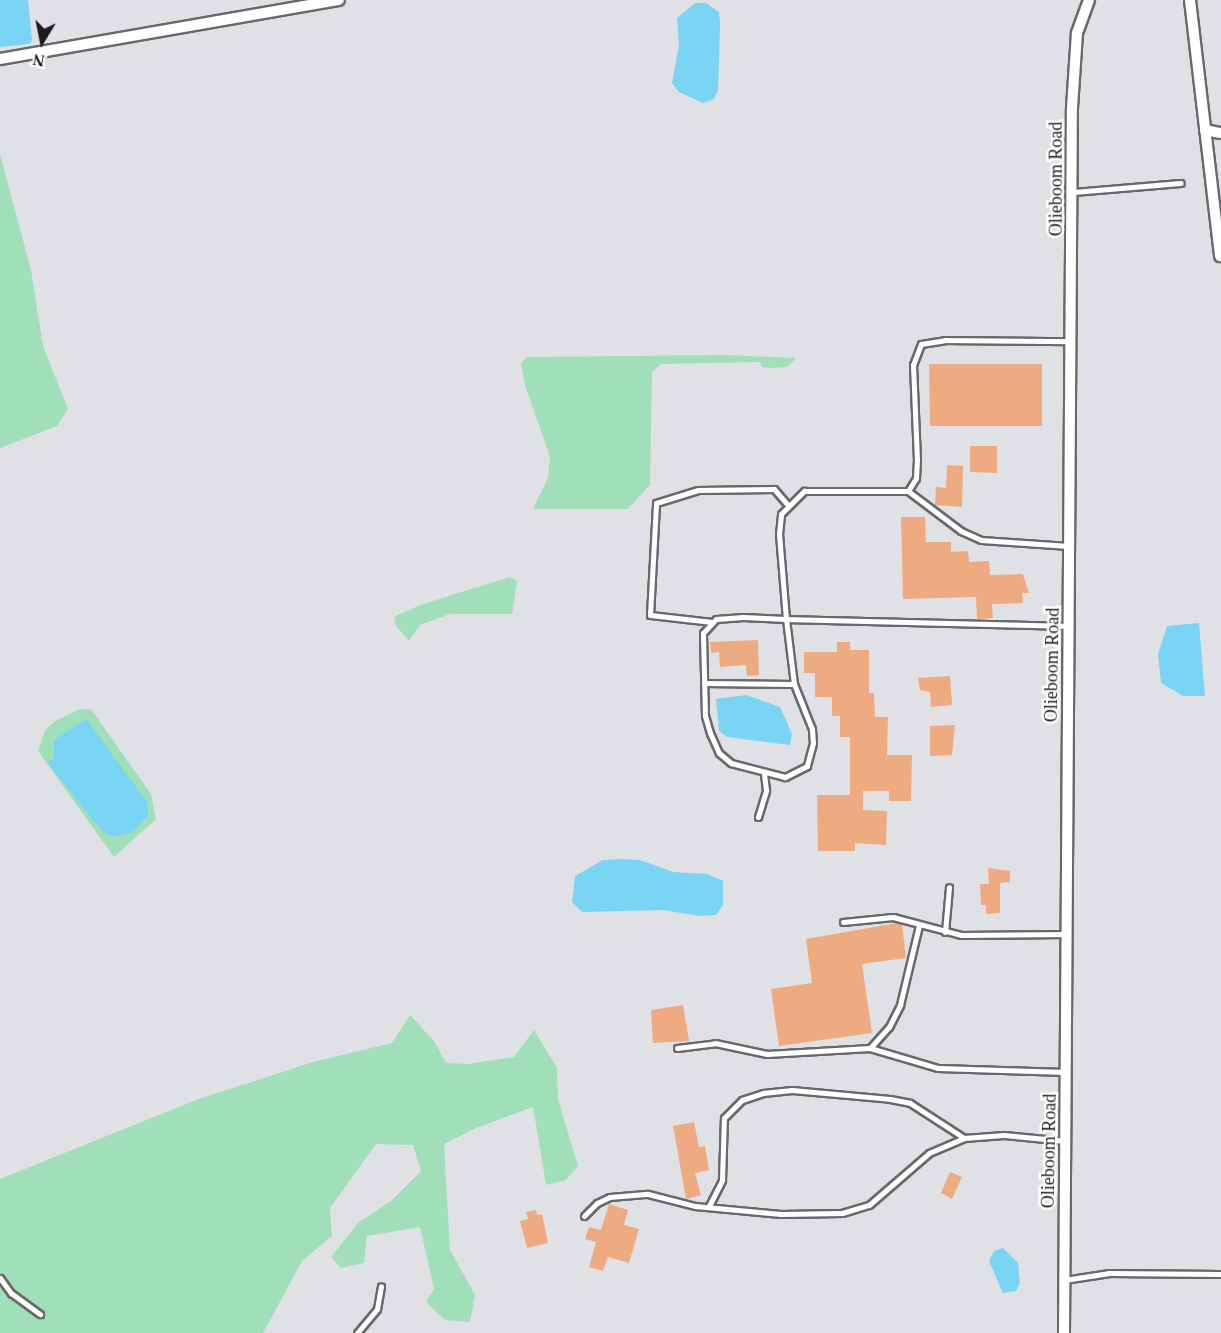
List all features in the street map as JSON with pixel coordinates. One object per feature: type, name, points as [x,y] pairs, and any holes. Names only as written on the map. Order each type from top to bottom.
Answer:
[{"type":"street","points":[[0,58],[339,0]]},
{"type":"street","name":"Olieboom Road","points":[[1064,1333],[1074,55],[1089,0]]},
{"type":"street","points":[[1190,0],[1220,256]]},
{"type":"street","points":[[1205,130],[1221,133]]},
{"type":"lane","points":[[1073,192],[1181,183]]},
{"type":"lane","points":[[908,491],[916,478],[918,452],[913,378],[914,357],[921,344],[945,340],[1072,341]]},
{"type":"lane","points":[[787,504],[774,489],[698,490],[656,503],[650,615],[712,622],[743,617],[1069,626]]},
{"type":"lane","points":[[712,622],[703,633],[705,716],[719,753],[731,763],[785,777],[810,762],[812,729],[794,684],[786,619],[779,534],[781,514],[787,504],[804,491],[815,489],[908,491],[961,531],[981,540],[1071,546]]},
{"type":"lane","points":[[704,683],[794,684]]},
{"type":"lane","points":[[758,817],[766,790],[764,773]]},
{"type":"lane","points":[[945,932],[949,887]]},
{"type":"lane","points":[[843,922],[893,917],[945,932],[971,936],[1066,934]]},
{"type":"lane","points":[[870,1048],[889,1027],[900,1005],[919,925]]},
{"type":"lane","points":[[677,1048],[715,1043],[767,1054],[870,1048],[938,1068],[1066,1072]]},
{"type":"lane","points":[[709,1206],[722,1180],[724,1118],[751,1096],[792,1090],[898,1100],[931,1115],[964,1138]]},
{"type":"lane","points":[[584,1216],[597,1203],[633,1194],[709,1206],[825,1215],[869,1205],[929,1153],[964,1138],[1024,1136],[1066,1142]]},
{"type":"lane","points":[[1064,1280],[1109,1273],[1221,1274]]},
{"type":"lane","points":[[0,1278],[11,1293],[40,1314]]},
{"type":"lane","points":[[357,1333],[377,1309],[381,1286]]},
{"type":"green space","points":[[0,154],[31,270],[43,346],[68,409],[57,426],[0,448]]},
{"type":"green space","points":[[726,355],[796,358],[787,367],[770,368],[762,367],[760,362],[661,364],[652,372],[650,485],[628,509],[533,509],[548,478],[550,457],[525,385],[521,363],[528,357]]},
{"type":"green space","points":[[510,577],[517,581],[512,614],[450,614],[420,625],[409,641],[396,626],[394,617],[420,605]]},
{"type":"green space","points":[[91,709],[151,794],[156,819],[114,857],[38,751],[45,730],[55,721],[78,710]]},
{"type":"green space","points":[[410,1015],[434,1041],[446,1063],[468,1064],[514,1057],[534,1030],[557,1068],[558,1099],[578,1166],[566,1180],[546,1185],[533,1107],[476,1128],[444,1144],[450,1250],[475,1295],[470,1322],[445,1320],[426,1302],[434,1289],[420,1227],[367,1236],[364,1263],[341,1268],[331,1257],[358,1223],[391,1201],[421,1171],[413,1145],[376,1144],[330,1208],[332,1236],[302,1261],[263,1333],[0,1333],[0,1179],[196,1100],[313,1062],[392,1043]]},
{"type":"water","points":[[0,0],[28,0],[32,40],[29,44],[0,47]]},
{"type":"water","points":[[695,3],[706,3],[719,12],[720,24],[718,90],[714,99],[703,103],[679,92],[672,83],[679,45],[677,18]]},
{"type":"water","points":[[1199,623],[1205,696],[1183,696],[1161,683],[1158,654],[1167,626]]},
{"type":"water","points":[[746,695],[780,707],[792,734],[790,745],[727,737],[719,731],[716,699]]},
{"type":"water","points":[[86,719],[147,802],[148,816],[133,832],[114,837],[102,831],[47,762],[54,759],[54,740]]},
{"type":"water","points":[[603,860],[640,860],[673,872],[707,874],[723,881],[723,905],[716,915],[700,916],[663,910],[582,912],[572,902],[575,876]]},
{"type":"water","points":[[1003,1248],[1018,1263],[1020,1283],[1016,1291],[1003,1293],[989,1261],[994,1251]]},
{"type":"building","points":[[929,364],[1042,364],[1042,426],[930,426]]},
{"type":"building","points":[[970,446],[997,446],[997,473],[970,472]]},
{"type":"building","points":[[947,465],[963,466],[962,507],[935,505],[936,487],[946,488]]},
{"type":"building","points":[[901,517],[925,517],[926,542],[951,542],[951,552],[968,551],[969,562],[989,561],[990,575],[1023,574],[1029,593],[1022,593],[1023,603],[992,604],[993,618],[977,619],[976,597],[903,599]]},
{"type":"building","points":[[758,640],[759,675],[747,676],[746,665],[720,667],[719,652],[711,653],[710,642]]},
{"type":"building","points":[[837,642],[850,642],[850,650],[869,650],[869,693],[874,693],[875,717],[888,717],[887,755],[912,755],[911,801],[889,801],[889,791],[863,791],[863,810],[887,811],[886,845],[855,843],[855,851],[818,851],[817,795],[850,795],[850,737],[840,737],[840,716],[832,716],[832,697],[815,697],[815,673],[804,673],[804,652],[837,652]]},
{"type":"building","points":[[950,676],[952,705],[931,707],[930,692],[920,690],[918,678]]},
{"type":"building","points":[[955,725],[952,755],[930,756],[930,726]]},
{"type":"building","points":[[988,868],[1010,871],[1010,882],[1000,883],[1000,913],[986,914],[986,905],[981,905],[980,884],[989,884]]},
{"type":"building","points":[[902,924],[906,958],[862,964],[872,1033],[779,1046],[771,989],[812,983],[806,939]]},
{"type":"building","points":[[683,1005],[689,1041],[653,1043],[651,1010]]},
{"type":"building","points":[[694,1122],[699,1147],[705,1146],[709,1170],[695,1173],[701,1195],[686,1199],[673,1126]]},
{"type":"building","points":[[950,1172],[962,1177],[952,1199],[941,1193]]},
{"type":"building","points":[[609,1204],[628,1210],[624,1225],[639,1229],[629,1263],[608,1257],[603,1271],[589,1267],[596,1242],[585,1239],[589,1227],[601,1230]]},
{"type":"building","points":[[536,1210],[537,1215],[542,1214],[548,1243],[527,1248],[520,1221],[528,1219],[526,1212]]}]
